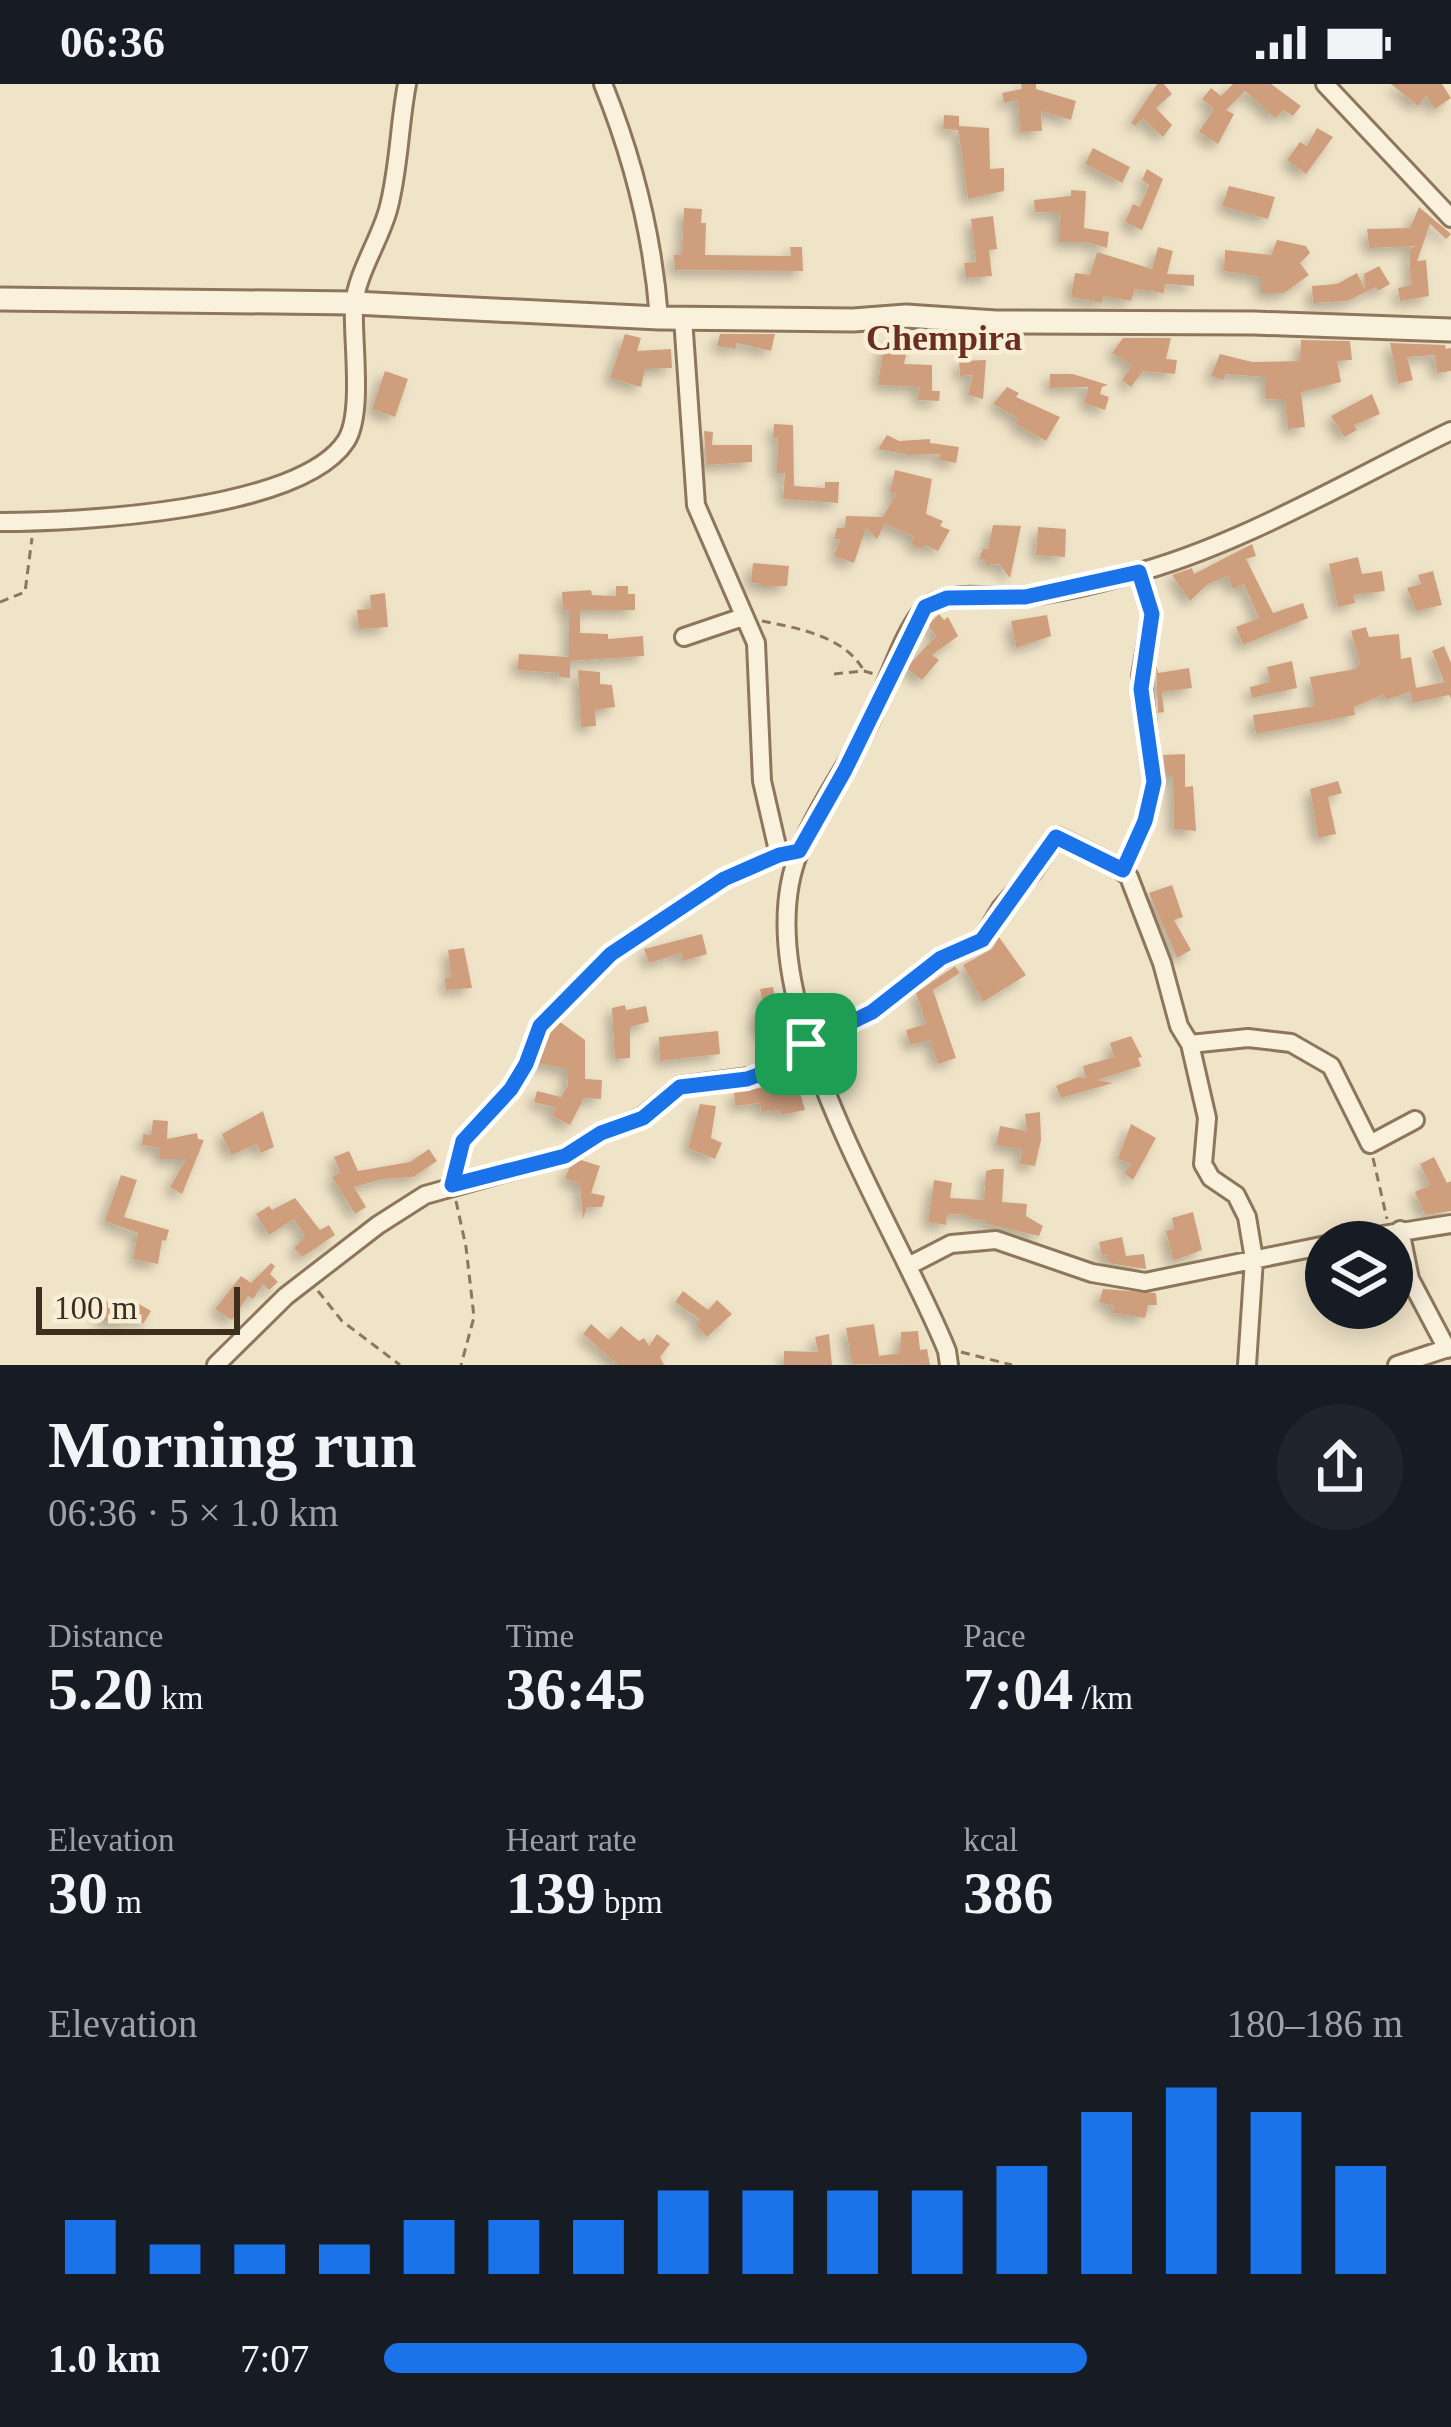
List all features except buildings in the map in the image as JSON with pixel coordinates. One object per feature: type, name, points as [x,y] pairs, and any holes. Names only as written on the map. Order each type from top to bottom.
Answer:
[{"type":"street","points":[[0,522],[34,524],[221,502],[318,468],[344,445],[351,433],[356,364],[354,303],[387,212],[407,84]]},
{"type":"street","points":[[603,84],[630,160],[659,318]]},
{"type":"street","points":[[1325,84],[1451,218]]},
{"type":"street","points":[[0,299],[354,303],[659,318],[906,316],[996,322],[1254,322],[1451,330]]},
{"type":"street","points":[[683,318],[698,516],[724,566],[758,656],[762,781],[779,855],[799,851]]},
{"type":"street","points":[[948,1358],[910,1264],[843,1133],[806,1044],[787,932],[799,851],[845,770],[925,607],[947,598],[1025,597],[1139,572],[1287,513],[1451,431]]},
{"type":"street","points":[[1123,870],[1145,821],[1154,782],[1141,689],[1152,614],[1139,572]]},
{"type":"street","points":[[684,637],[743,617]]},
{"type":"street","points":[[216,1365],[321,1268],[403,1208],[452,1185],[565,1156],[601,1133],[643,1118],[680,1087],[765,1075],[783,1066],[806,1044],[872,1012],[941,958],[982,940],[1056,837],[1123,870],[1158,951],[1179,1026],[1190,1044],[1207,1118],[1202,1164],[1211,1178],[1235,1195],[1246,1217],[1254,1259],[1246,1365]]},
{"type":"street","points":[[1190,1044],[1248,1038],[1291,1043],[1330,1066],[1370,1144],[1415,1120]]},
{"type":"street","points":[[1413,1229],[1451,1224]]},
{"type":"street","points":[[910,1264],[930,1252],[972,1240],[996,1240],[1108,1277],[1145,1282],[1305,1249]]},
{"type":"street","points":[[1397,1365],[1449,1348],[1413,1284]]},
{"type":"path","points":[[0,602],[25,592],[34,524]]},
{"type":"path","points":[[743,617],[814,634],[853,654],[864,671],[834,674]]},
{"type":"path","points":[[461,1365],[473,1317],[466,1247],[452,1185],[463,1141],[511,1089],[540,1026],[611,954],[724,879],[779,855]]},
{"type":"path","points":[[1370,1144],[1392,1221]]},
{"type":"path","points":[[317,1290],[342,1321],[400,1365]]},
{"type":"path","points":[[948,1358],[972,1352],[1012,1365]]},
{"type":"district","name":"Chempira","points":[[944,337]]},
{"type":"route","points":[[1139,572],[1152,614],[1141,689],[1154,782],[1145,821],[1123,870],[1056,837],[982,940],[931,964],[872,1012],[806,1044],[783,1066],[765,1075],[670,1091],[643,1118],[601,1133],[565,1156],[452,1185],[463,1141],[511,1089],[540,1026],[611,954],[724,879],[799,851],[845,770],[925,607],[947,598],[1025,597],[1139,572]]}]
